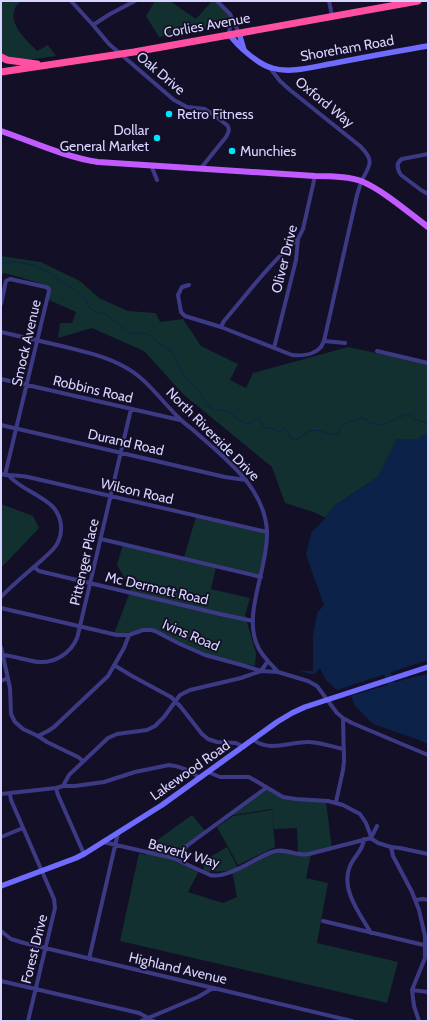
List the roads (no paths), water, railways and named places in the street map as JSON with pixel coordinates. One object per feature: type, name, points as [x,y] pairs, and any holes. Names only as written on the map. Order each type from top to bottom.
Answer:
[{"type":"highway","name":"Corlies Avenue","points":[[1,72],[239,33],[405,2],[418,1]]},
{"type":"highway","points":[[1,57],[7,60],[23,63],[49,65]]},
{"type":"main road","points":[[1,131],[62,153],[98,162],[315,176],[326,173],[354,179],[361,181],[382,193],[428,227]]},
{"type":"street","points":[[71,1],[109,44],[120,53]]},
{"type":"street","points":[[93,25],[135,1]]},
{"type":"street","points":[[217,1],[231,17],[239,33],[244,50]]},
{"type":"street","points":[[329,1],[332,16]]},
{"type":"street","points":[[229,34],[231,17]]},
{"type":"street","name":"Oxford Way","points":[[229,34],[244,50],[258,62],[270,68],[280,81],[290,90],[366,152],[369,157],[370,164],[361,181],[357,195],[324,341]]},
{"type":"street","name":"Shoreham Road","points":[[270,68],[294,70],[428,46]]},
{"type":"street","name":"Oak Drive","points":[[120,53],[174,100],[187,107],[203,108],[208,110],[227,125],[229,131],[226,137],[201,168]]},
{"type":"street","points":[[428,154],[402,159],[398,167],[401,175],[428,194]]},
{"type":"street","points":[[151,165],[157,180]]},
{"type":"street","name":"Oliver Drive","points":[[274,348],[296,260],[298,239],[303,229],[315,176]]},
{"type":"street","points":[[221,327],[224,321],[273,264],[298,239]]},
{"type":"street","name":"Smock Avenue","points":[[1,304],[8,279],[46,287],[49,291],[5,475]]},
{"type":"street","points":[[188,285],[182,287],[178,295],[181,312],[185,316],[221,327],[292,355],[303,356],[310,354],[317,350],[324,341],[345,343]]},
{"type":"street","name":"North Riverside Drive","points":[[1,332],[98,355],[123,366],[136,374],[148,385],[180,420],[231,464],[246,480],[254,490],[261,506],[267,532],[267,548],[254,606],[253,630],[255,640],[259,648],[278,672]]},
{"type":"street","points":[[376,351],[428,363]]},
{"type":"street","name":"Robbins Road","points":[[1,379],[180,420]]},
{"type":"street","name":"Pittenger Place","points":[[3,655],[45,662],[53,660],[64,654],[71,647],[77,637],[131,409]]},
{"type":"street","name":"Durand Road","points":[[1,425],[225,477],[246,480]]},
{"type":"street","points":[[1,597],[54,549],[61,535],[60,520],[52,506],[5,475]]},
{"type":"street","name":"Wilson Road","points":[[5,475],[28,477],[267,532]]},
{"type":"street","points":[[101,539],[261,577]]},
{"type":"street","name":"Mc Dermott Road","points":[[34,567],[39,571],[220,614],[253,620]]},
{"type":"street","name":"Ivins Road","points":[[1,608],[114,634],[129,635],[148,629],[155,631],[195,652],[260,671],[278,672],[313,684],[320,690],[337,713],[343,718]]},
{"type":"street","points":[[38,736],[48,731],[67,715],[106,678],[124,648],[129,635]]},
{"type":"street","points":[[1,647],[8,678],[10,710],[14,720],[23,729],[83,761]]},
{"type":"street","points":[[63,786],[67,777],[110,736],[121,732],[147,730],[155,726],[164,717],[180,695],[190,690],[241,678],[260,671],[268,661]]},
{"type":"street","points":[[114,665],[176,701],[202,734],[208,738],[217,742],[236,743],[244,747]]},
{"type":"street","name":"Lakewood Road","points":[[1,886],[84,854],[162,805],[292,713],[428,667]]},
{"type":"street","points":[[1,681],[8,678]]},
{"type":"street","points":[[336,802],[343,770],[343,718]]},
{"type":"street","points":[[343,718],[428,755]]},
{"type":"street","points":[[254,740],[262,744],[279,745],[309,742],[344,749]]},
{"type":"street","points":[[1,794],[104,782],[135,772],[169,765],[185,770],[200,778]]},
{"type":"street","points":[[208,772],[220,777],[249,777],[283,797],[336,802],[360,814],[366,823],[371,838],[382,845],[428,854]]},
{"type":"street","points":[[56,788],[84,854]]},
{"type":"street","points":[[173,858],[177,853],[266,788]]},
{"type":"street","name":"Forest Drive","points":[[10,794],[11,800],[42,870],[55,904],[28,1021]]},
{"type":"street","points":[[371,838],[376,826]]},
{"type":"street","points":[[1,837],[23,828]]},
{"type":"street","points":[[89,959],[118,833]]},
{"type":"street","name":"Beverly Way","points":[[103,842],[115,846],[173,858],[210,875],[216,876],[222,875],[276,851],[309,854],[371,838]]},
{"type":"street","points":[[364,839],[363,847],[350,867],[347,877],[347,885],[352,900],[371,933]]},
{"type":"street","points":[[391,847],[393,856],[415,900],[422,920],[427,946],[425,958],[412,990],[414,1006],[419,1021]]},
{"type":"street","points":[[415,900],[428,900]]},
{"type":"street","points":[[323,922],[427,946]]},
{"type":"street","name":"Highland Avenue","points":[[1,931],[6,936],[24,943],[340,1020],[352,1021]]},
{"type":"street","points":[[1,981],[139,1013],[154,1021]]},
{"type":"street","points":[[140,1021],[198,997],[213,988]]},
{"type":"street","points":[[412,990],[428,992]]},
{"type":"water","points":[[424,434],[428,437],[428,660],[337,690],[326,680],[320,668],[315,674],[300,671],[313,671],[313,636],[317,613],[324,605],[306,555],[311,533],[326,518],[334,506],[378,477],[397,439],[418,439]]},
{"type":"water","points":[[428,674],[428,744],[373,724],[355,706],[351,696],[406,679]]},
{"type":"waterway","points":[[1,263],[22,263],[33,265],[44,270],[79,293],[85,299],[88,306],[93,310],[106,314],[129,333],[144,333],[149,335],[169,349],[188,381],[193,384],[202,395],[209,407],[231,413],[244,423],[251,423],[255,418],[259,419],[267,429],[272,428],[279,432],[286,429],[290,438],[295,440],[306,433],[315,430],[337,435],[342,425],[361,418],[364,418],[374,424],[383,425],[407,414],[414,419],[428,423]]},
{"type":"waterway","points":[[385,665],[391,684],[395,691]]},
{"type":"place","name":"Retro Fitness","points":[[169,114]]},
{"type":"place","name":"Dollar General Market","points":[[157,138]]},
{"type":"place","name":"Munchies","points":[[232,151]]}]
